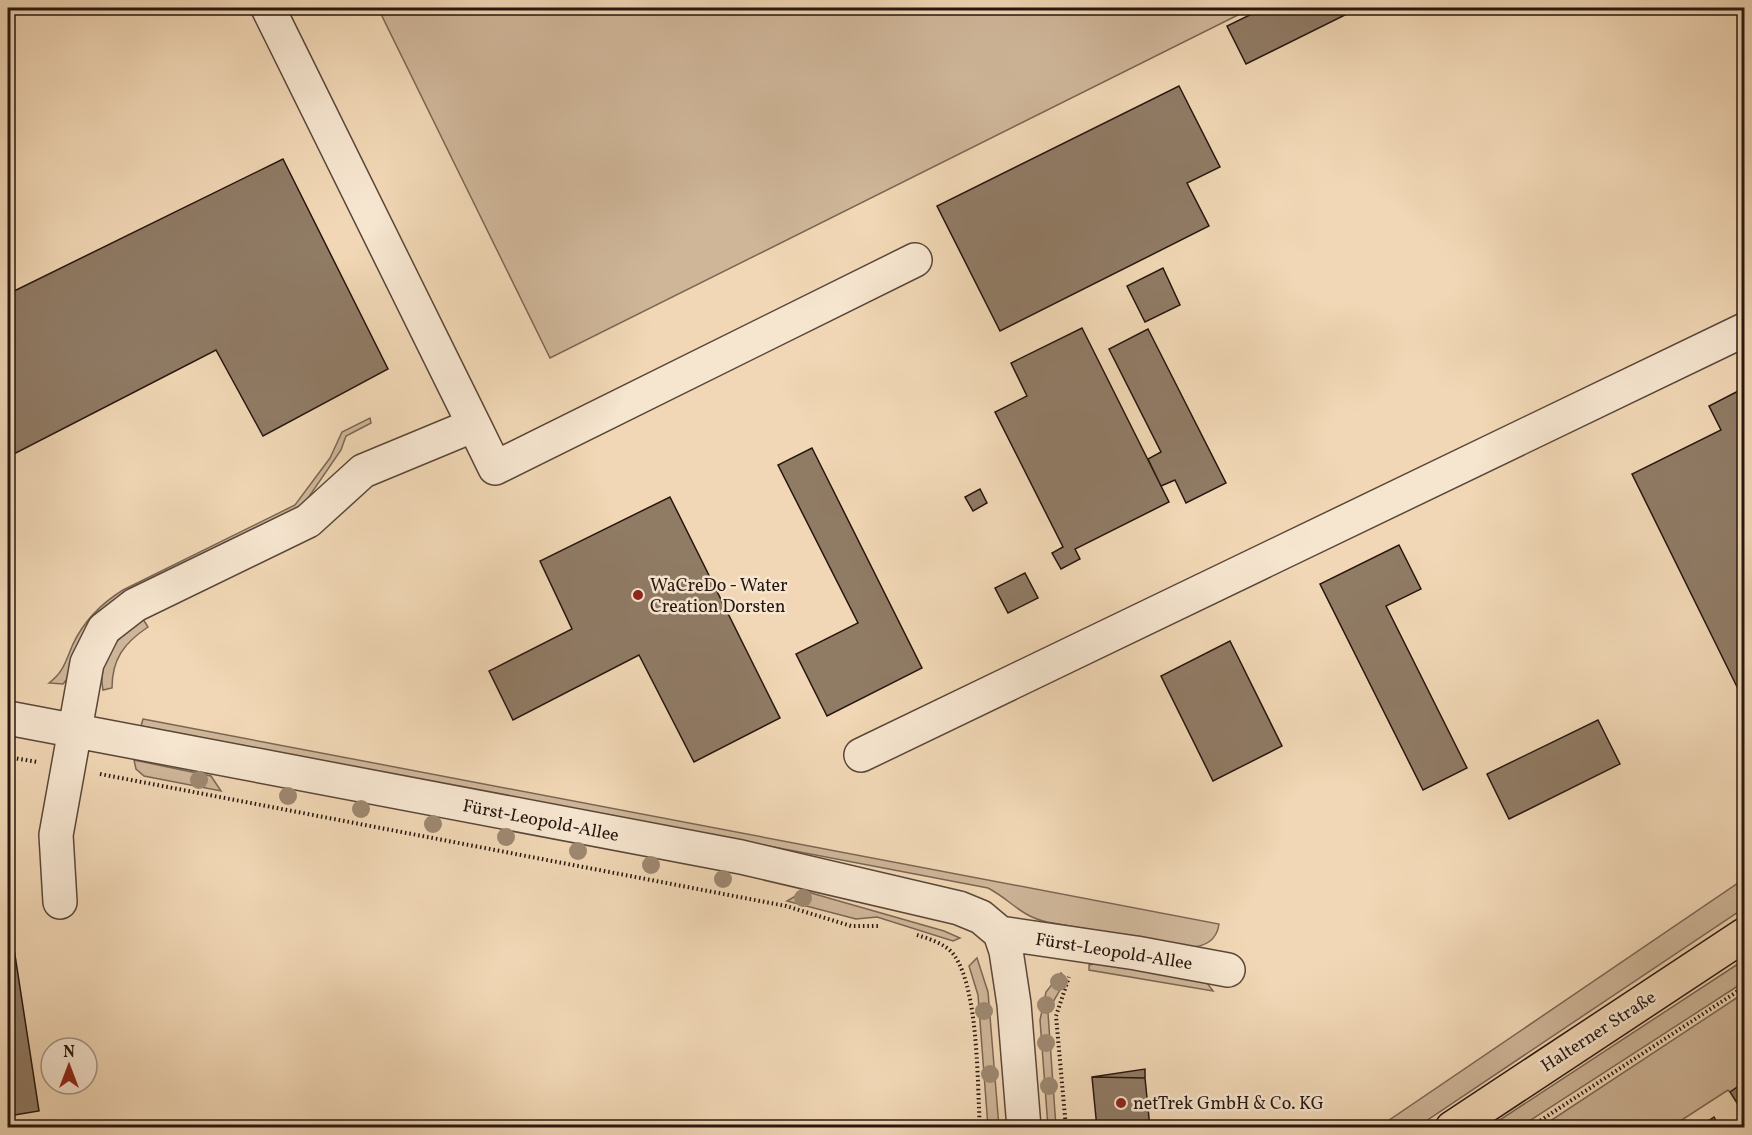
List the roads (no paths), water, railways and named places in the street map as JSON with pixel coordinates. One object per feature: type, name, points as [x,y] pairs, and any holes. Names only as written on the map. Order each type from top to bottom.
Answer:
[{"type":"main road","name":"Halterner Straße","points":[[1452,1128],[1744,934]]},
{"type":"street","points":[[267,8],[495,468],[915,260]]},
{"type":"street","points":[[861,755],[1744,330]]},
{"type":"street","points":[[60,902],[56,835],[87,663],[104,629],[135,605],[308,521],[363,471],[474,425]]},
{"type":"street","name":"Fürst-Leopold-Allee","points":[[8,718],[741,857],[959,908],[981,917],[999,933],[1136,953],[1228,970]]},
{"type":"street","points":[[999,933],[1010,972],[1024,1128]]},
{"type":"place","name":"WaCreDo - Water Creation Dorsten","points":[[638,595]]},
{"type":"place","name":"netTrek GmbH & Co. KG","points":[[1121,1103]]}]
